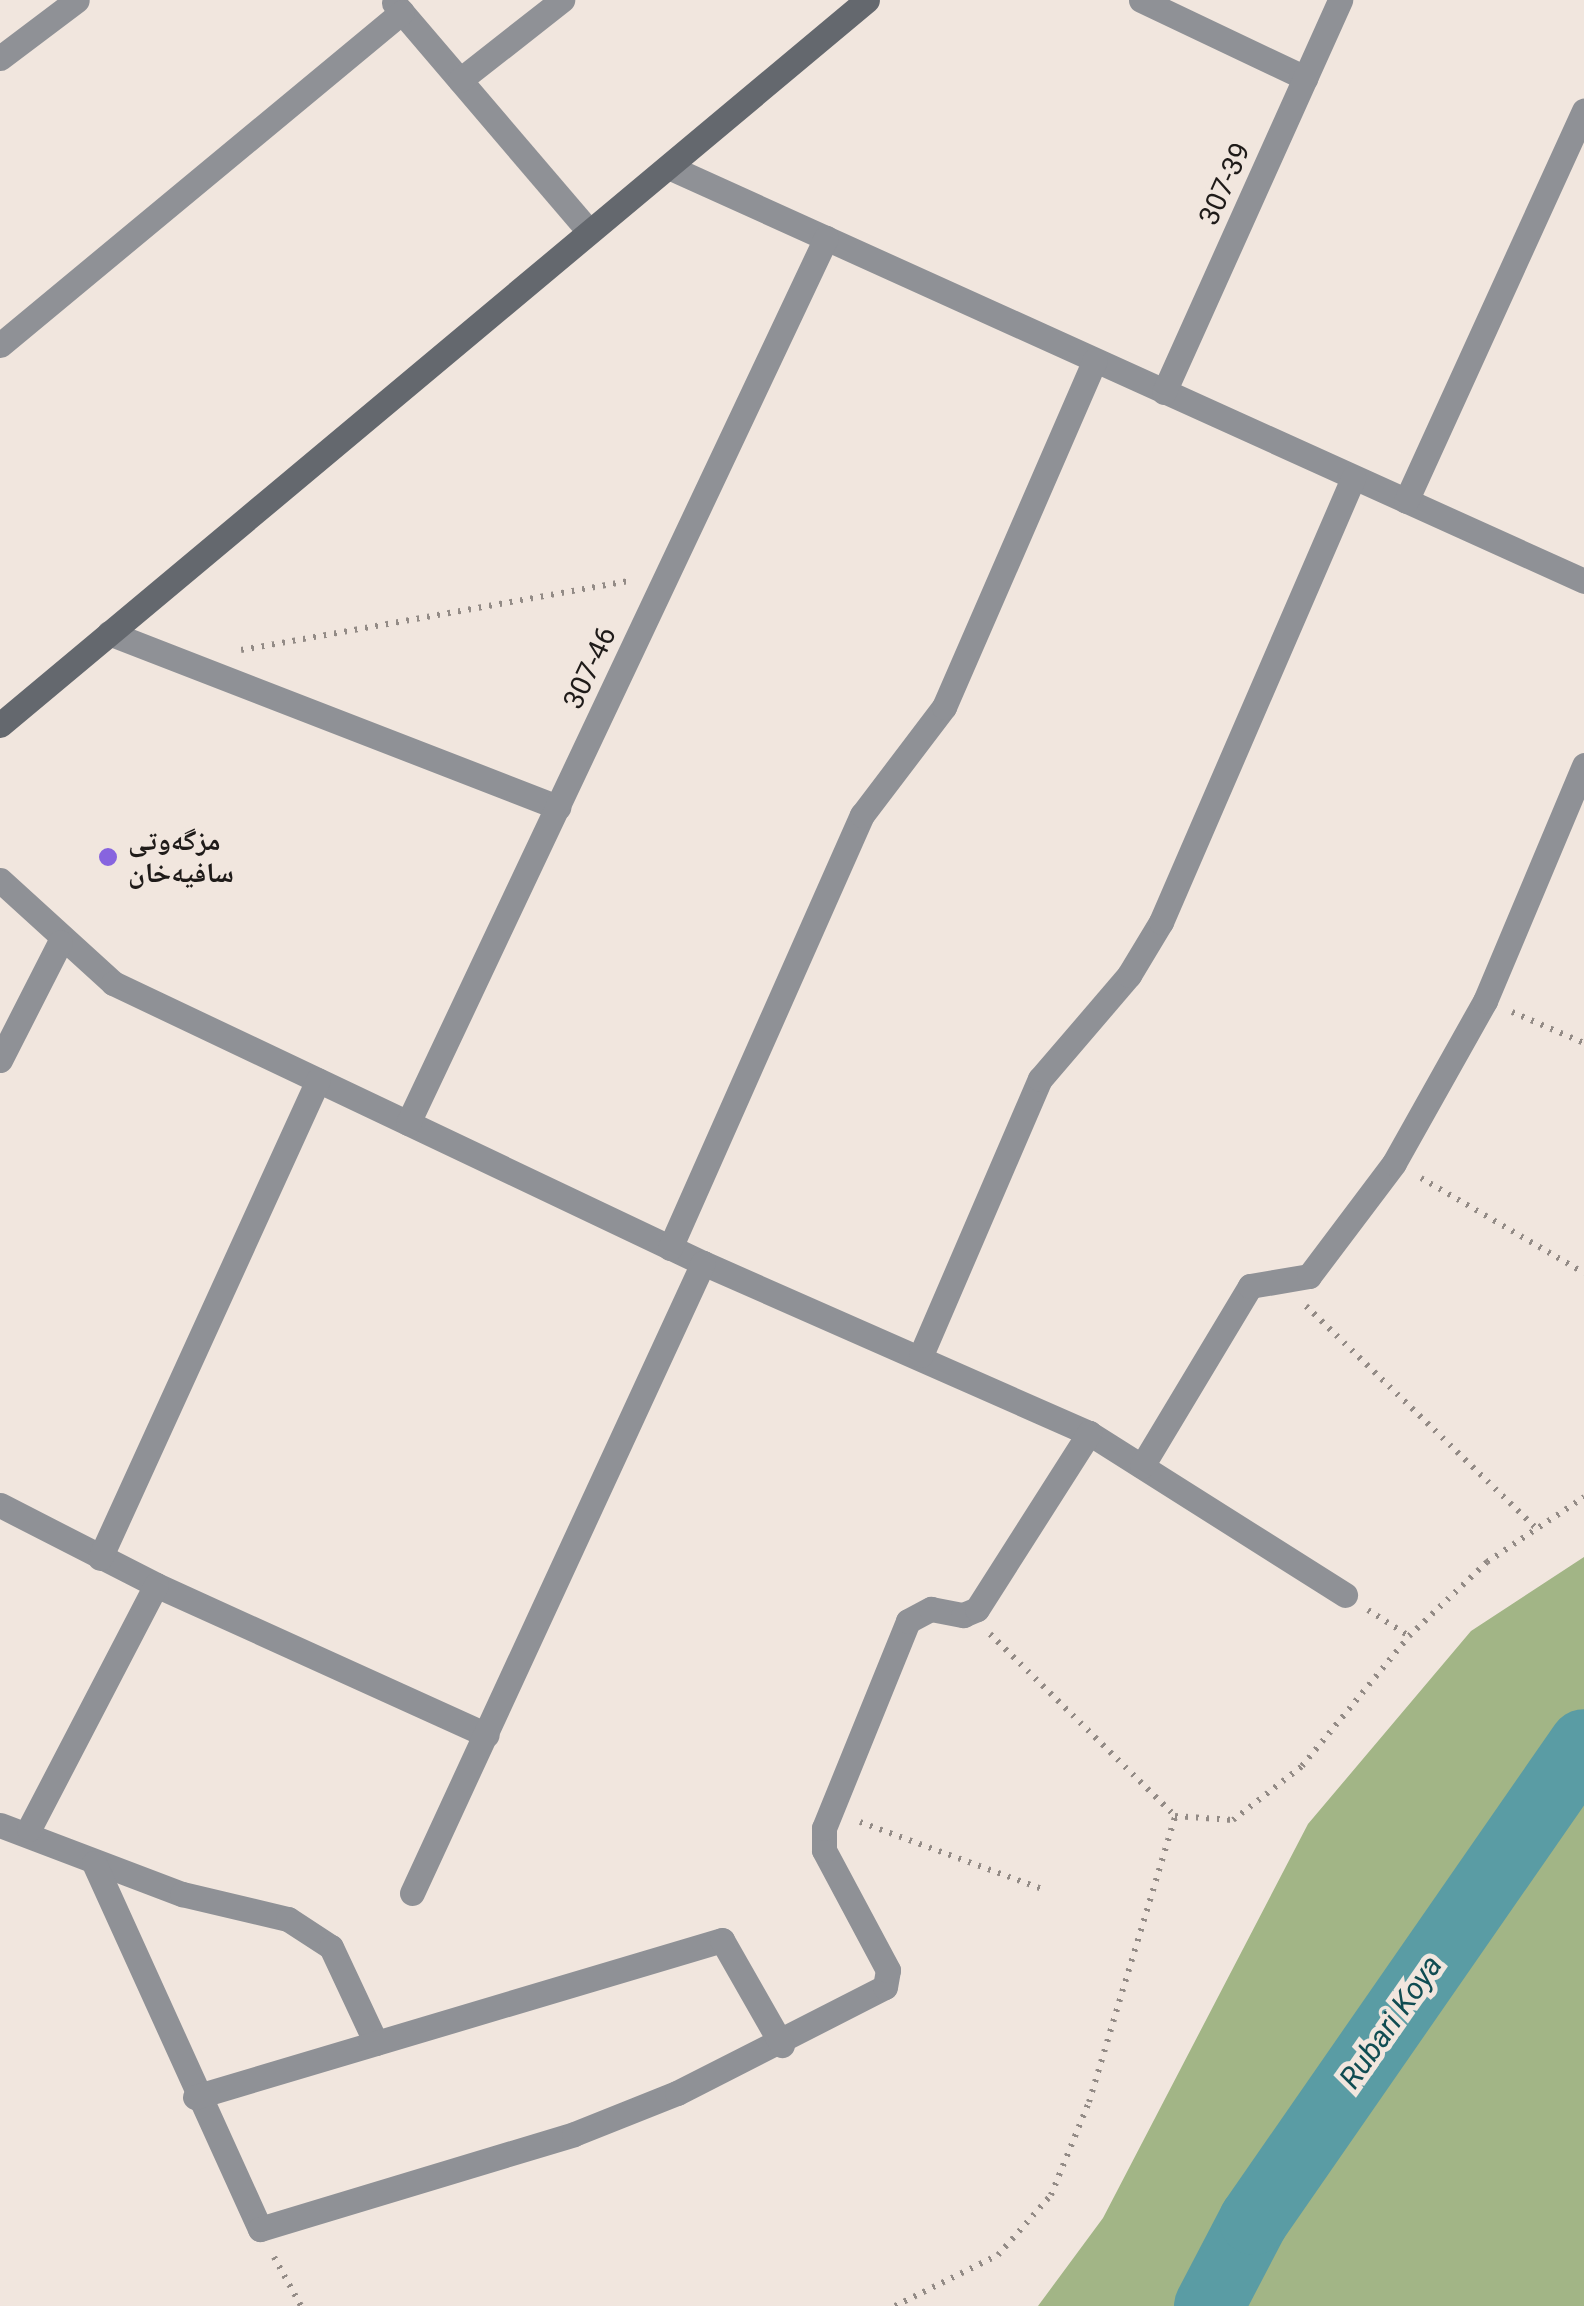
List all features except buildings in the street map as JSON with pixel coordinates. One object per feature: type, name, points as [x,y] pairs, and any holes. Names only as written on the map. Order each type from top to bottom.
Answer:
[{"type":"street","points":[[0,58],[77,0]]},
{"type":"street","points":[[460,80],[562,0]]},
{"type":"street","points":[[0,725],[589,231],[671,168],[866,0]]},
{"type":"street","points":[[1141,0],[1305,78]]},
{"type":"street","name":"307-39","points":[[1164,392],[1340,0]]},
{"type":"street","points":[[0,345],[397,6],[589,231]]},
{"type":"street","points":[[1406,501],[1584,111]]},
{"type":"street","points":[[671,168],[1584,580]]},
{"type":"street","name":"307-46","points":[[408,1123],[826,238]]},
{"type":"street","points":[[670,1248],[862,815],[944,707],[1094,360]]},
{"type":"street","points":[[921,1355],[1040,1078],[1128,974],[1161,922],[1353,478]]},
{"type":"street","points":[[109,633],[558,807]]},
{"type":"street","points":[[1142,1466],[1250,1286],[1294,1283],[1309,1276],[1394,1162],[1485,1001],[1584,765]]},
{"type":"street","points":[[0,880],[60,942],[113,983],[670,1248],[921,1355],[1089,1433],[1344,1595]]},
{"type":"street","points":[[0,1060],[60,942]]},
{"type":"street","points":[[100,1558],[318,1080]]},
{"type":"street","points":[[412,1893],[703,1263]]},
{"type":"street","points":[[94,1863],[195,2097],[260,2229],[574,2134],[782,2045],[879,1993],[888,1979],[824,1850],[831,1811],[908,1621],[931,1608],[969,1614],[1089,1433]]},
{"type":"street","points":[[0,1505],[156,1586],[487,1735]]},
{"type":"street","points":[[29,1829],[156,1586]]},
{"type":"street","points":[[0,1824],[29,1829],[94,1863],[288,1919],[331,1946],[376,2043]]},
{"type":"street","points":[[195,2097],[722,1940],[782,2045]]},
{"type":"path","points":[[181,661],[668,574]]},
{"type":"path","points":[[1485,1001],[1584,1043]]},
{"type":"path","points":[[1394,1162],[1584,1273]]},
{"type":"path","points":[[1294,1283],[1321,1326],[1536,1528]]},
{"type":"path","points":[[969,1614],[1175,1816],[1234,1820],[1302,1766],[1409,1636],[1536,1528],[1584,1497]]},
{"type":"path","points":[[1344,1595],[1409,1636]]},
{"type":"path","points":[[831,1811],[1042,1889]]},
{"type":"path","points":[[895,2306],[998,2255],[1051,2196],[1090,2102],[1175,1816]]},
{"type":"path","points":[[260,2229],[301,2306]]},
{"type":"green space","points":[[1584,1557],[1584,2306],[1038,2306],[1103,2218],[1308,1824],[1471,1631]]},
{"type":"waterway","name":"Rubari Koya","points":[[1209,2306],[1254,2220],[1584,1744]]},
{"type":"place","name":"مزگه‌وتی سافیه‌خان","points":[[108,857]]}]
